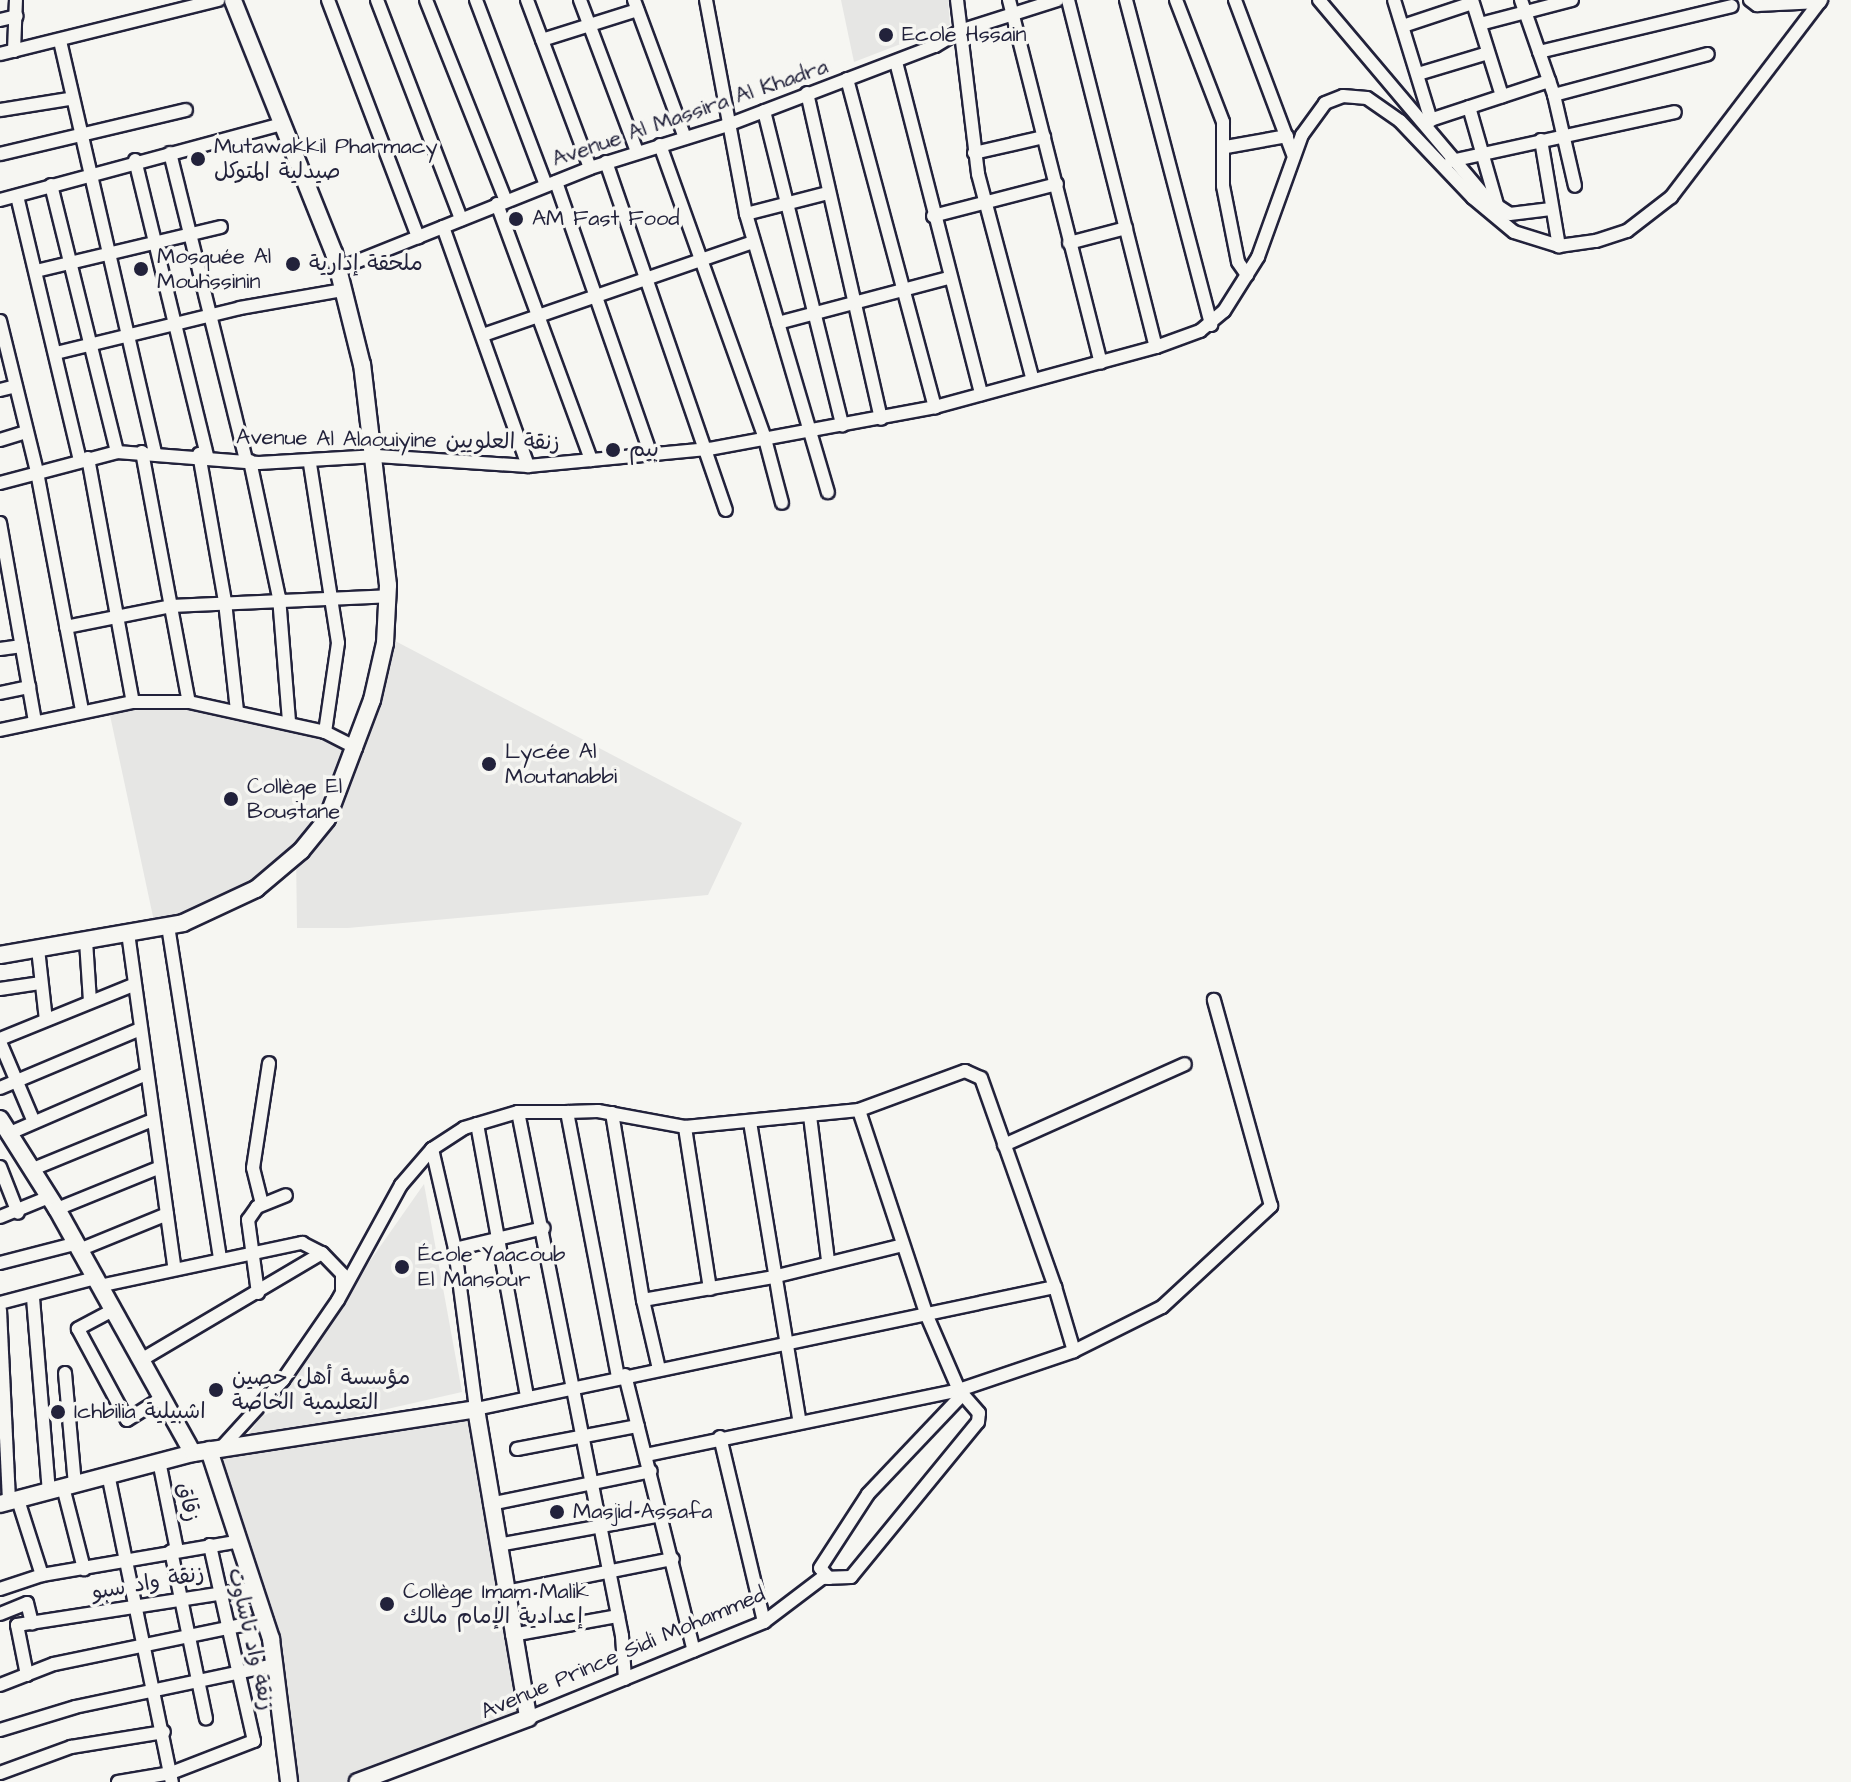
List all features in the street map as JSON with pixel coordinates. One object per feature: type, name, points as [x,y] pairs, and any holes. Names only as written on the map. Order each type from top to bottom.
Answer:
[{"type":"street","points":[[14,51],[16,0]]},
{"type":"street","points":[[0,54],[218,0]]},
{"type":"street","points":[[0,955],[168,926],[233,902],[301,851],[327,819],[356,748],[385,643],[388,596],[377,456],[362,365],[338,269],[233,0]]},
{"type":"street","points":[[377,0],[461,219]]},
{"type":"street","points":[[426,0],[591,460]]},
{"type":"street","points":[[476,0],[597,297],[651,455]]},
{"type":"street","points":[[527,0],[590,168]]},
{"type":"street","points":[[580,0],[637,152]]},
{"type":"street","points":[[706,0],[725,126],[746,214],[828,492]]},
{"type":"street","points":[[957,0],[974,153],[984,203],[1033,380]]},
{"type":"street","points":[[1009,0],[1101,363]]},
{"type":"street","name":"Avenue Al Massira Al Khadra","points":[[338,269],[606,162],[725,126],[896,62],[960,31],[1057,0]]},
{"type":"street","points":[[1068,0],[1156,347]]},
{"type":"street","points":[[1126,0],[1211,325]]},
{"type":"street","points":[[1176,0],[1223,122],[1226,147],[1223,186],[1238,262],[1247,275]]},
{"type":"street","points":[[1235,0],[1293,154]]},
{"type":"street","points":[[1319,0],[1398,98],[1428,121]]},
{"type":"street","points":[[1394,0],[1418,74],[1428,121],[1451,161],[1498,208],[1517,214],[1551,209]]},
{"type":"street","points":[[1480,24],[1523,5],[1572,0]]},
{"type":"street","points":[[1750,0],[1757,5],[1821,1]]},
{"type":"street","points":[[1403,26],[1472,1],[1502,96]]},
{"type":"street","points":[[1211,325],[1247,275],[1293,154],[1325,103],[1343,96],[1367,98],[1411,132],[1497,220],[1532,240],[1559,246],[1627,231],[1671,197],[1821,1]]},
{"type":"street","points":[[333,2],[418,237]]},
{"type":"street","points":[[542,40],[636,5],[685,138]]},
{"type":"street","points":[[1523,5],[1554,95],[1575,186]]},
{"type":"street","points":[[1539,52],[1732,6]]},
{"type":"street","points":[[0,20],[17,16]]},
{"type":"street","points":[[60,41],[69,99],[82,133],[127,338],[189,702]]},
{"type":"street","points":[[1418,74],[1488,53]]},
{"type":"street","points":[[1554,95],[1708,54]]},
{"type":"street","points":[[896,62],[948,278],[981,394]]},
{"type":"street","points":[[847,79],[935,407]]},
{"type":"street","points":[[1428,121],[1549,81]]},
{"type":"street","points":[[807,93],[881,419]]},
{"type":"street","points":[[0,110],[69,99]]},
{"type":"street","points":[[1469,107],[1498,208]]},
{"type":"street","points":[[0,154],[186,110]]},
{"type":"street","points":[[764,111],[784,204],[842,425]]},
{"type":"street","points":[[1451,161],[1675,112]]},
{"type":"street","points":[[0,200],[135,160],[281,124]]},
{"type":"street","points":[[1226,147],[1287,136]]},
{"type":"street","points":[[974,153],[1044,137]]},
{"type":"street","points":[[1541,140],[1559,246]]},
{"type":"street","points":[[660,145],[765,439],[782,503]]},
{"type":"street","points":[[170,153],[279,597],[289,722]]},
{"type":"street","points":[[135,160],[203,455],[225,602],[237,711]]},
{"type":"street","points":[[606,162],[709,449],[726,510]]},
{"type":"street","points":[[933,216],[1057,184]]},
{"type":"street","points":[[51,185],[117,452]]},
{"type":"street","points":[[746,214],[828,193]]},
{"type":"street","points":[[17,196],[84,459],[133,702]]},
{"type":"street","points":[[36,271],[221,227]]},
{"type":"street","points":[[443,227],[528,466]]},
{"type":"street","points":[[1069,243],[1126,228]]},
{"type":"street","points":[[483,335],[753,242]]},
{"type":"street","points":[[778,323],[948,278]]},
{"type":"street","points":[[56,353],[210,316],[343,290]]},
{"type":"street","points":[[0,321],[2,341],[37,472],[82,711]]},
{"type":"street","name":"Avenue Al Alaouiyine زنقة العلويين","points":[[0,483],[117,452],[310,464],[377,456],[528,466],[709,449],[935,407],[1156,347],[1211,325]]},
{"type":"street","points":[[0,390],[16,386]]},
{"type":"street","points":[[0,440],[27,432]]},
{"type":"street","points":[[310,464],[333,597],[338,664],[325,732]]},
{"type":"street","points":[[0,523],[7,594],[22,646],[35,722]]},
{"type":"street","points":[[66,627],[171,606],[279,597],[388,596]]},
{"type":"street","points":[[0,649],[22,646]]},
{"type":"street","points":[[0,693],[29,687]]},
{"type":"street","points":[[0,730],[133,702],[189,702],[289,722],[325,732],[356,748]]},
{"type":"street","points":[[168,926],[220,1257]]},
{"type":"street","points":[[128,933],[150,1121],[174,1266]]},
{"type":"street","points":[[86,941],[90,1001]]},
{"type":"street","points":[[38,949],[46,1020]]},
{"type":"street","points":[[0,989],[40,983]]},
{"type":"street","points":[[34,1122],[0,1040],[133,985]]},
{"type":"street","points":[[646,1455],[799,1419],[961,1392],[1074,1351],[1162,1307],[1271,1206],[1214,1000]]},
{"type":"street","points":[[0,1088],[138,1030]]},
{"type":"street","points":[[262,1204],[253,1168],[269,1063]]},
{"type":"street","points":[[1004,1145],[1185,1064]]},
{"type":"street","points":[[208,1450],[283,1380],[338,1300],[401,1185],[432,1149],[477,1124],[518,1112],[612,1113],[685,1127],[750,1122],[859,1110],[953,1073],[974,1073],[981,1078],[1055,1287],[1074,1351]]},
{"type":"street","points":[[10,1133],[144,1075]]},
{"type":"street","points":[[859,1110],[927,1316],[961,1392]]},
{"type":"street","points":[[518,1112],[574,1386],[596,1526],[618,1616],[625,1679]]},
{"type":"street","points":[[567,1112],[622,1376],[651,1471],[694,1651]]},
{"type":"street","points":[[612,1113],[643,1300],[659,1369]]},
{"type":"street","points":[[810,1116],[828,1261]]},
{"type":"street","points":[[0,1119],[53,1203],[162,1398],[208,1450],[266,1620],[289,1782]]},
{"type":"street","points":[[33,1169],[150,1121]]},
{"type":"street","points":[[750,1122],[773,1277],[799,1419]]},
{"type":"street","points":[[477,1124],[527,1397]]},
{"type":"street","points":[[685,1127],[710,1289]]},
{"type":"street","points":[[432,1149],[455,1249],[490,1504],[528,1718]]},
{"type":"street","points":[[18,1213],[0,1165],[24,1154]]},
{"type":"street","points":[[0,1217],[158,1168]]},
{"type":"street","points":[[258,1293],[248,1220],[262,1204],[286,1195]]},
{"type":"street","points":[[0,1263],[76,1247],[167,1214]]},
{"type":"street","points":[[455,1249],[544,1228]]},
{"type":"street","points":[[0,1303],[302,1243],[322,1253],[342,1274],[338,1300]]},
{"type":"street","points":[[643,1300],[773,1277],[903,1245]]},
{"type":"street","points":[[141,1360],[322,1253]]},
{"type":"street","points":[[9,1502],[208,1450],[476,1409],[622,1376],[788,1347],[1055,1287]]},
{"type":"street","points":[[33,1298],[62,1487],[84,1569]]},
{"type":"street","points":[[0,1310],[9,1502],[42,1575]]},
{"type":"street","points":[[113,1310],[78,1329],[126,1419],[133,1421],[162,1398]]},
{"type":"street","points":[[62,1487],[65,1373]]},
{"type":"street","points":[[829,1578],[820,1568],[868,1494],[961,1392]]},
{"type":"street","name":"Avenue Prince Sidi Mohammed","points":[[358,1782],[528,1718],[764,1622],[829,1578],[851,1577],[978,1422],[979,1413],[961,1392]]},
{"type":"street","points":[[517,1449],[583,1439],[638,1426]]},
{"type":"street","points":[[720,1437],[764,1622]]},
{"type":"street","name":"زقاق","points":[[159,1461],[180,1596],[206,1718]]},
{"type":"street","points":[[490,1504],[651,1471]]},
{"type":"street","points":[[108,1474],[147,1646],[172,1778],[118,1782]]},
{"type":"street","points":[[498,1545],[661,1515]]},
{"type":"street","points":[[0,1589],[42,1575],[240,1541]]},
{"type":"street","name":"زنقة واد تاساوت","points":[[172,1778],[254,1741],[210,1545]]},
{"type":"street","points":[[506,1592],[673,1559]]},
{"type":"street","name":"زنقة واد سبو","points":[[32,1623],[180,1596],[256,1588]]},
{"type":"street","points":[[0,1614],[27,1603],[32,1623],[17,1625],[27,1675]]},
{"type":"street","points":[[512,1635],[618,1616]]},
{"type":"street","points":[[0,1685],[54,1664],[266,1620]]},
{"type":"street","points":[[0,1730],[75,1707],[274,1665]]},
{"type":"street","points":[[0,1773],[71,1747],[164,1732]]},
{"type":"shaded area","name":"Ecole Hssain","points":[[841,0],[948,0],[950,25],[854,62]]},
{"type":"shaded area","name":"Lycée Al Moutanabbi","points":[[380,633],[742,823],[708,895],[348,928],[297,928],[296,853],[232,901],[155,926],[108,706],[197,710],[324,735],[354,746]]},
{"type":"shaded area","name":"Collège Imam Malik إعدادية الإمام مالك","points":[[424,1184],[462,1392],[255,1439],[467,1413],[491,1498],[532,1710],[353,1782],[290,1782],[272,1639],[208,1447],[243,1442]]},
{"type":"place","name":"Ecole Hssain","points":[[886,35]]},
{"type":"place","name":"Mutawakkil Pharmacy صيدلية المتوكل","points":[[198,159]]},
{"type":"place","name":"AM Fast Food","points":[[516,219]]},
{"type":"place","name":"ملحقة إدارية","points":[[293,264]]},
{"type":"place","name":"Mosquée Al Mouhssinin","points":[[141,269]]},
{"type":"place","name":"بيم","points":[[613,450]]},
{"type":"place","name":"Lycée Al Moutanabbi","points":[[489,764]]},
{"type":"place","name":"Collège El Boustane","points":[[231,799]]},
{"type":"place","name":"École Yaacoub El Mansour","points":[[402,1267]]},
{"type":"place","name":"مؤسسة أهل حصين التعليمية الخاصة","points":[[216,1390]]},
{"type":"place","name":"Ichbilia اشبيلية","points":[[58,1412]]},
{"type":"place","name":"Masjid Assafa","points":[[557,1512]]},
{"type":"place","name":"Collège Imam Malik إعدادية الإمام مالك","points":[[387,1604]]}]
